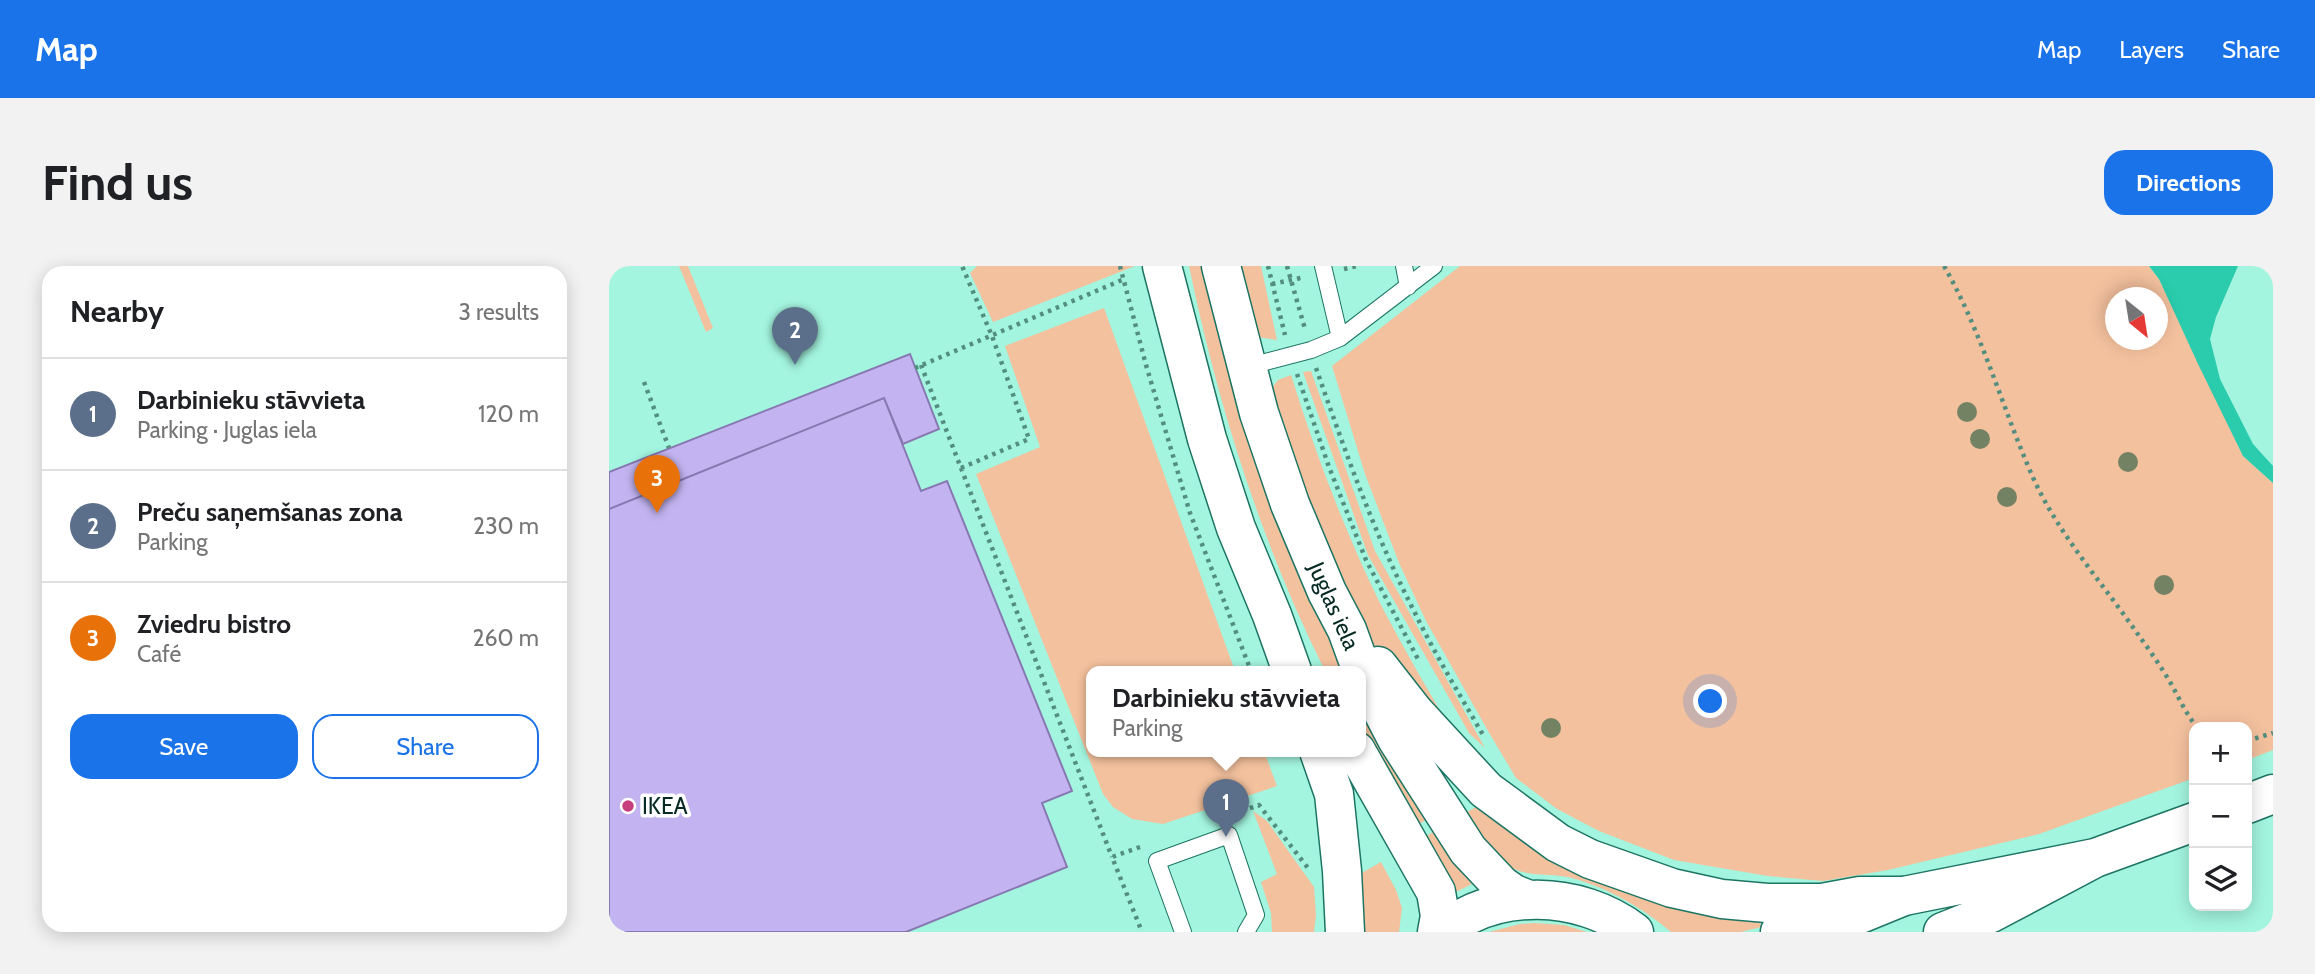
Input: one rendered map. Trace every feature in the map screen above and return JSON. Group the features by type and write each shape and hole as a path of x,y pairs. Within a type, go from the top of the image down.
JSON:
{"main road":[{"name":"Juglas iela","path":"1162,266 1207,439 1237,528 1290,666"},
{"name":"Juglas iela","path":"1221,266 1246,367 1290,504 1327,593 1347,630 1360,666"},
{"name":"Juglas iela","path":"1272,615 1309,666"},
{"path":"1347,630 1368,651 1414,712 1486,790 1558,843 1590,859 1672,888 1722,900 1822,903 1860,897 1904,896 2095,858"},
{"name":"Juglas iela","path":"1366,680 1424,783 1468,850 1501,885 1529,900"},
{"path":"1321,757 1334,794 1345,932"},
{"path":"1334,757 1413,904 1414,932"},
{"path":"1359,757 1436,892 1440,916 1439,932"},
{"path":"2252,802 2273,794"},
{"path":"1943,932 1991,913 2095,858 2189,824"},
{"path":"1855,932 1977,881"},
{"path":"1780,932 1860,914 1904,896"},
{"path":"1439,932 1486,908 1529,900 1559,901 1588,907 1615,919 1634,932"}],"lane":[{"path":"1323,266 1340,338"},
{"path":"1403,266 1408,286"},
{"path":"1246,367 1311,350 1340,338 1434,266"},
{"path":"1183,932 1157,861 1229,835 1256,915 1246,932"}],"path":[{"path":"961,266 992,336 1029,439 961,468"},
{"path":"1268,266 1290,356 1329,467 1366,560 1423,669"},
{"path":"1287,266 1311,350 1347,456 1388,556 1416,615 1484,736"},
{"path":"1944,266 1957,288 2036,484 2064,532 2136,631 2193,722"},
{"path":"1112,857 961,468 918,366 1122,280"},
{"path":"644,382 669,448"},
{"path":"2252,739 2273,733"}],"shaded area":[{"path":"679,266 688,266 713,328 706,332"},
{"path":"977,266 1135,266 993,322 970,273"},
{"path":"1189,266 1207,266 1344,666 1323,666 1281,573 1261,523 1228,422"},
{"path":"1234,266 1261,266 1277,340 1258,337"},
{"path":"1460,266 2149,266 2163,287 2105,287 2105,350 2168,350 2168,298 2243,456 2273,483 2273,750 2252,758 2252,722 2189,722 2189,780 2039,834 1888,870 1823,881 1768,876 1674,860 1599,831 1557,809 1516,778 1426,621 1399,563 1365,474 1332,366"},
{"path":"2149,266 2238,266 2216,317 2210,339 2220,379 2253,444 2273,466 2273,483 2243,456 2168,299 2168,287 2163,287"},
{"path":"1104,308 1233,666 1086,666 1086,751 976,474 1040,447 1005,346"},
{"path":"1311,371 1375,551 1485,748 1469,733 1368,555 1303,372"},
{"path":"1291,375 1331,491 1354,547 1380,603 1458,742 1397,681 1369,639 1301,489 1271,389 1278,380"},
{"path":"1366,709 1428,819 1410,829 1366,749"},
{"path":"1088,757 1266,757 1277,786 1163,824 1132,819 1113,807 1103,794"},
{"path":"1481,804 1760,917 1761,927 1741,932 1671,932 1637,907 1599,887 1572,878 1514,869 1495,853 1462,815"},
{"path":"1253,811 1267,821 1314,887 1314,932 1272,932 1271,913 1261,882 1277,874"},
{"path":"1435,831 1455,865 1472,884 1448,896 1417,841"},
{"path":"1381,862 1402,908 1399,932 1357,932 1358,875"},
{"path":"1535,923 1564,925 1587,932 1489,932"}],"building":[{"path":"910,354 939,429 903,444 884,398 609,509 609,472"},
{"path":"884,398 921,491 947,481 1072,791 1042,803 1067,867 906,932 609,932 609,509"}],"place":[{"name":"Preču saņemšanas zona","path":"795,365"},
{"name":"Zviedru bistro","path":"657,513"},
{"name":"IKEA","path":"628,806"},
{"name":"Darbinieku stāvvieta","path":"1226,837"}]}
